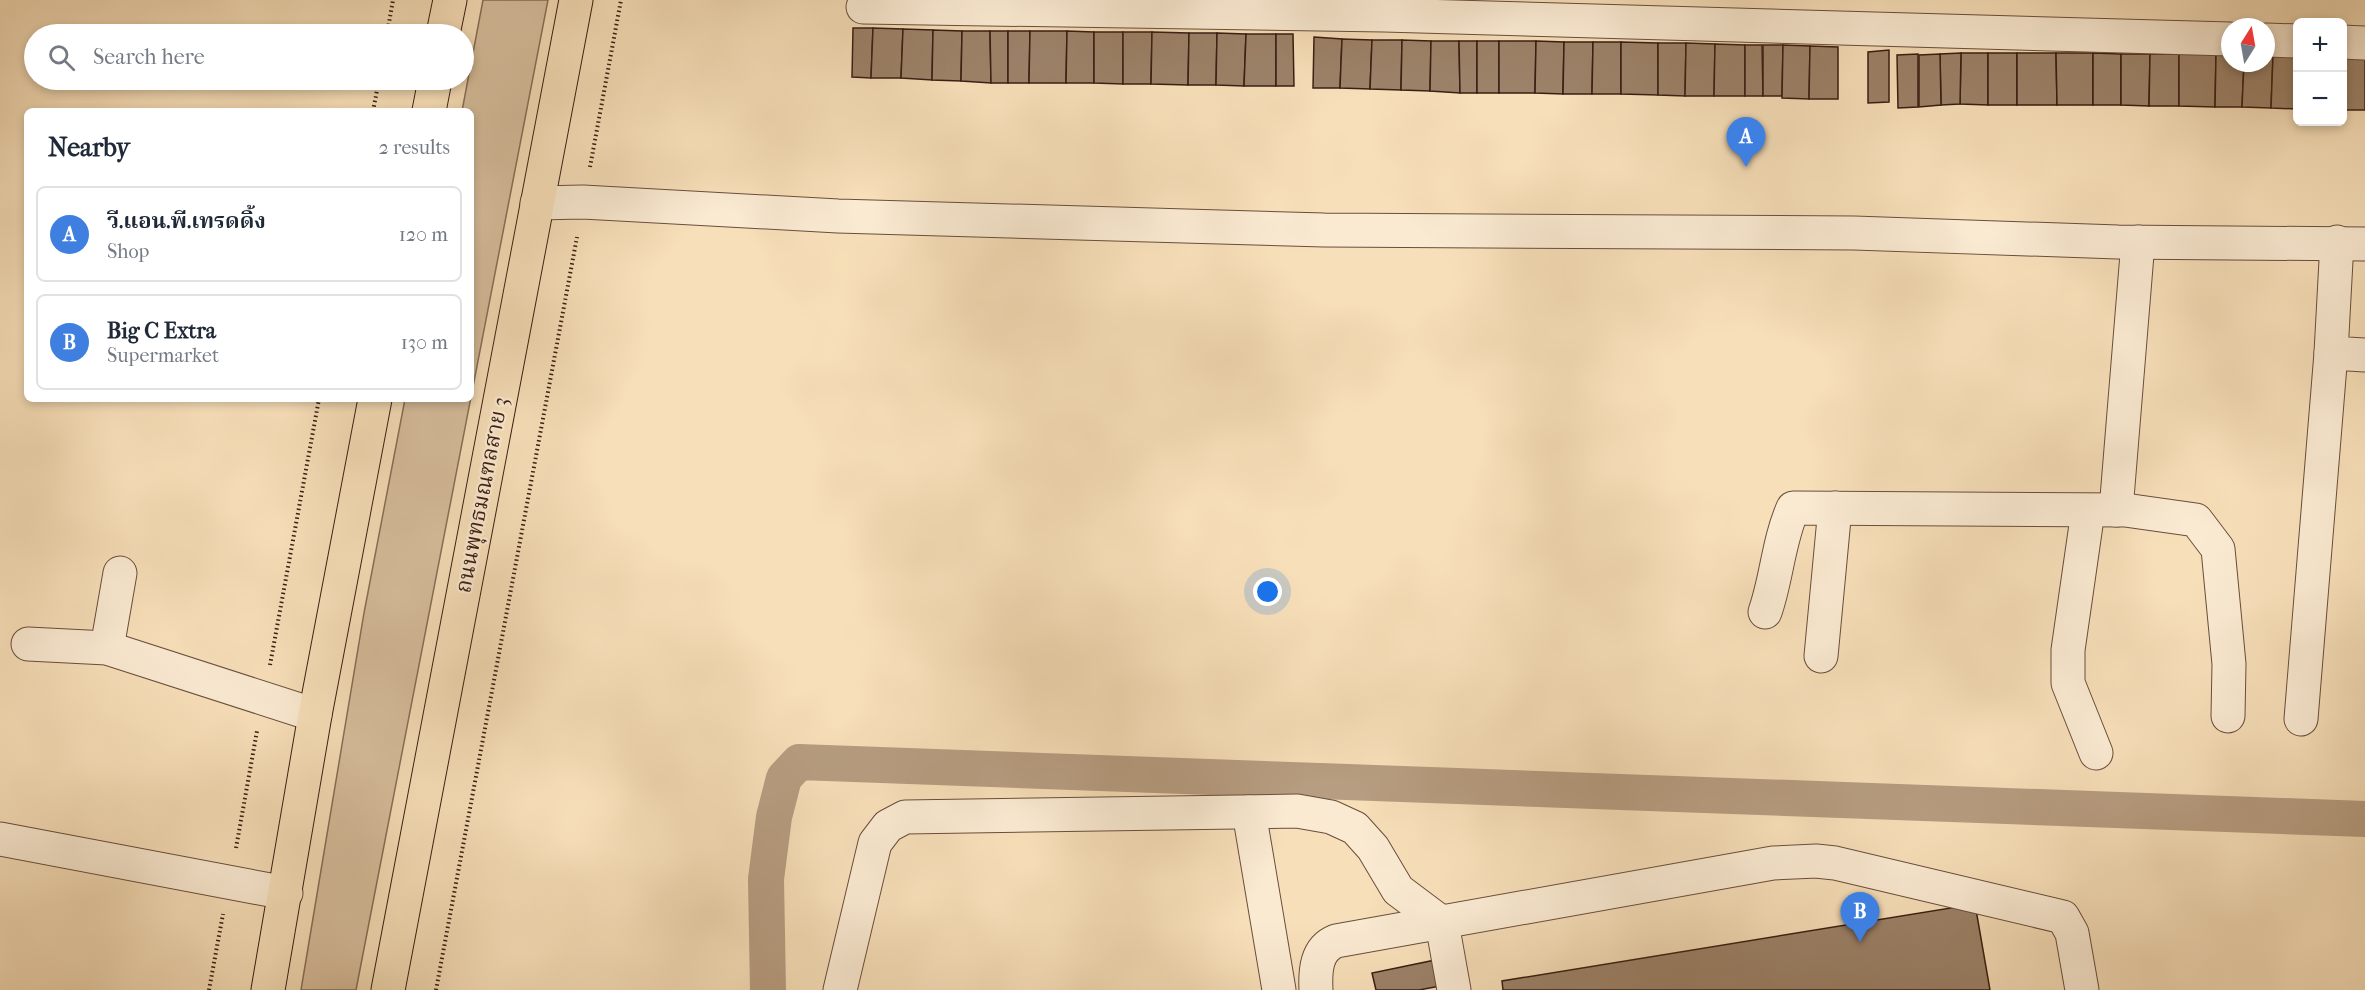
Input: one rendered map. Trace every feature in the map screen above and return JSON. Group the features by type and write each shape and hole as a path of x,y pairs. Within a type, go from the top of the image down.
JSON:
{"main road":[{"path":"445,24 450,0"},
{"name":"ถนนพุทธมณฑลสาย 3","path":"388,990 576,0"},
{"path":"430,108 433,90"},
{"path":"268,990 315,715 374,402"}],"street":[{"path":"863,7 1384,15 2221,39"},
{"path":"2275,40 2293,41"},
{"path":"2347,42 2365,43"},
{"path":"537,203 583,202 838,216 1324,230 1854,233 2138,242 2351,243 2331,353 2301,718"},
{"path":"2096,753 2068,683 2068,650 2102,511 2138,242"},
{"path":"2331,353 2365,355"},
{"path":"1765,612 1773,589 1783,530 1793,508 1988,508 2102,511 2163,514 2196,520 2218,549 2229,664 2228,716"},
{"path":"1821,656 1835,508"},
{"path":"107,648 120,573"},
{"path":"28,644 107,648 315,715"},
{"path":"1249,812 1279,990"},
{"path":"840,990 875,843 881,832 895,821 916,815 1249,812 1319,813 1355,828 1373,848 1398,890 1442,922 1454,990"},
{"path":"0,838 285,893"},
{"path":"1316,990 1316,973 1320,955 1329,944 1773,863 1816,861 2063,917 2072,933 2082,990"}],"path":[{"path":"389,24 393,0"},
{"path":"436,990 621,0"},
{"path":"373,108 376,90"}],"shaded area":[{"path":"483,0 548,0 474,382 474,108 463,108 466,90 474,90 474,48"},
{"path":"404,402 470,402 356,990 301,990 364,613"}],"building":[{"path":"853,28 873,28 871,78 852,77"},
{"path":"873,28 903,29 901,78 871,78"},
{"path":"903,29 933,30 932,80 901,78"},
{"path":"933,30 962,31 961,81 932,80"},
{"path":"962,31 990,31 991,83 961,81"},
{"path":"990,31 1008,31 1008,83 991,83"},
{"path":"1008,31 1030,31 1029,83 1008,83"},
{"path":"1030,31 1067,31 1066,83 1029,83"},
{"path":"1067,31 1094,32 1094,83 1066,83"},
{"path":"1094,32 1123,32 1123,84 1094,83"},
{"path":"1123,32 1152,32 1151,84 1123,84"},
{"path":"1152,32 1189,33 1188,85 1151,84"},
{"path":"1189,33 1217,33 1216,85 1188,85"},
{"path":"1217,33 1246,34 1244,86 1216,85"},
{"path":"1246,34 1276,34 1276,86 1244,86"},
{"path":"1276,34 1293,34 1294,86 1276,86"},
{"path":"1314,37 1342,39 1340,88 1313,88"},
{"path":"1342,39 1372,40 1370,89 1340,88"},
{"path":"1372,40 1402,40 1401,90 1370,89"},
{"path":"1402,40 1431,41 1430,91 1401,90"},
{"path":"1431,41 1459,41 1460,93 1430,91"},
{"path":"1459,41 1477,41 1477,93 1460,93"},
{"path":"1477,41 1499,41 1499,93 1477,93"},
{"path":"1499,41 1536,41 1535,93 1499,93"},
{"path":"1536,41 1564,42 1563,94 1535,93"},
{"path":"1564,42 1593,42 1592,94 1563,94"},
{"path":"1593,42 1621,42 1621,94 1592,94"},
{"path":"1621,42 1658,43 1658,95 1621,94"},
{"path":"1658,43 1686,43 1685,96 1658,95"},
{"path":"1686,43 1715,44 1714,96 1685,96"},
{"path":"1715,44 1745,45 1745,96 1714,96"},
{"path":"1745,45 1762,45 1763,96 1745,96"},
{"path":"1763,45 1783,45 1782,96 1763,96"},
{"path":"1783,45 1810,46 1809,99 1782,98"},
{"path":"1810,46 1838,47 1838,99 1809,99"},
{"path":"1889,50 1889,102 1868,103 1868,52"},
{"path":"1961,53 1988,53 1988,105 1960,104"},
{"path":"1961,53 1960,104 1941,105 1940,54"},
{"path":"1988,53 2017,53 2017,105 1988,105"},
{"path":"2017,53 2056,53 2057,105 2017,105"},
{"path":"2056,53 2093,53 2093,105 2057,105"},
{"path":"2093,53 2121,54 2121,105 2093,105"},
{"path":"1918,54 1918,107 1898,108 1897,55"},
{"path":"1940,54 1941,105 1919,107 1919,55"},
{"path":"2121,54 2150,54 2149,106 2121,105"},
{"path":"2150,54 2179,54 2179,106 2149,106"},
{"path":"2179,54 2216,54 2215,107 2179,106"},
{"path":"2216,54 2221,54 2221,72 2244,72 2242,107 2215,107"},
{"path":"2275,56 2293,57 2293,109 2271,108"},
{"path":"2347,58 2365,58 2365,110 2347,110"},
{"path":"2244,72 2272,72 2271,108 2242,107"},
{"path":"1975,904 1990,990 1503,990 1502,981"},
{"path":"1445,958 1451,984 1419,990 1376,990 1372,973"}],"waterway":[{"path":"768,990 766,879 774,817 784,778 799,762 2365,819"}],"place":[{"name":"วี.แอน.พี.เทรดดิ้ง","path":"1746,167"},
{"name":"Big C Extra","path":"1860,942"}]}
